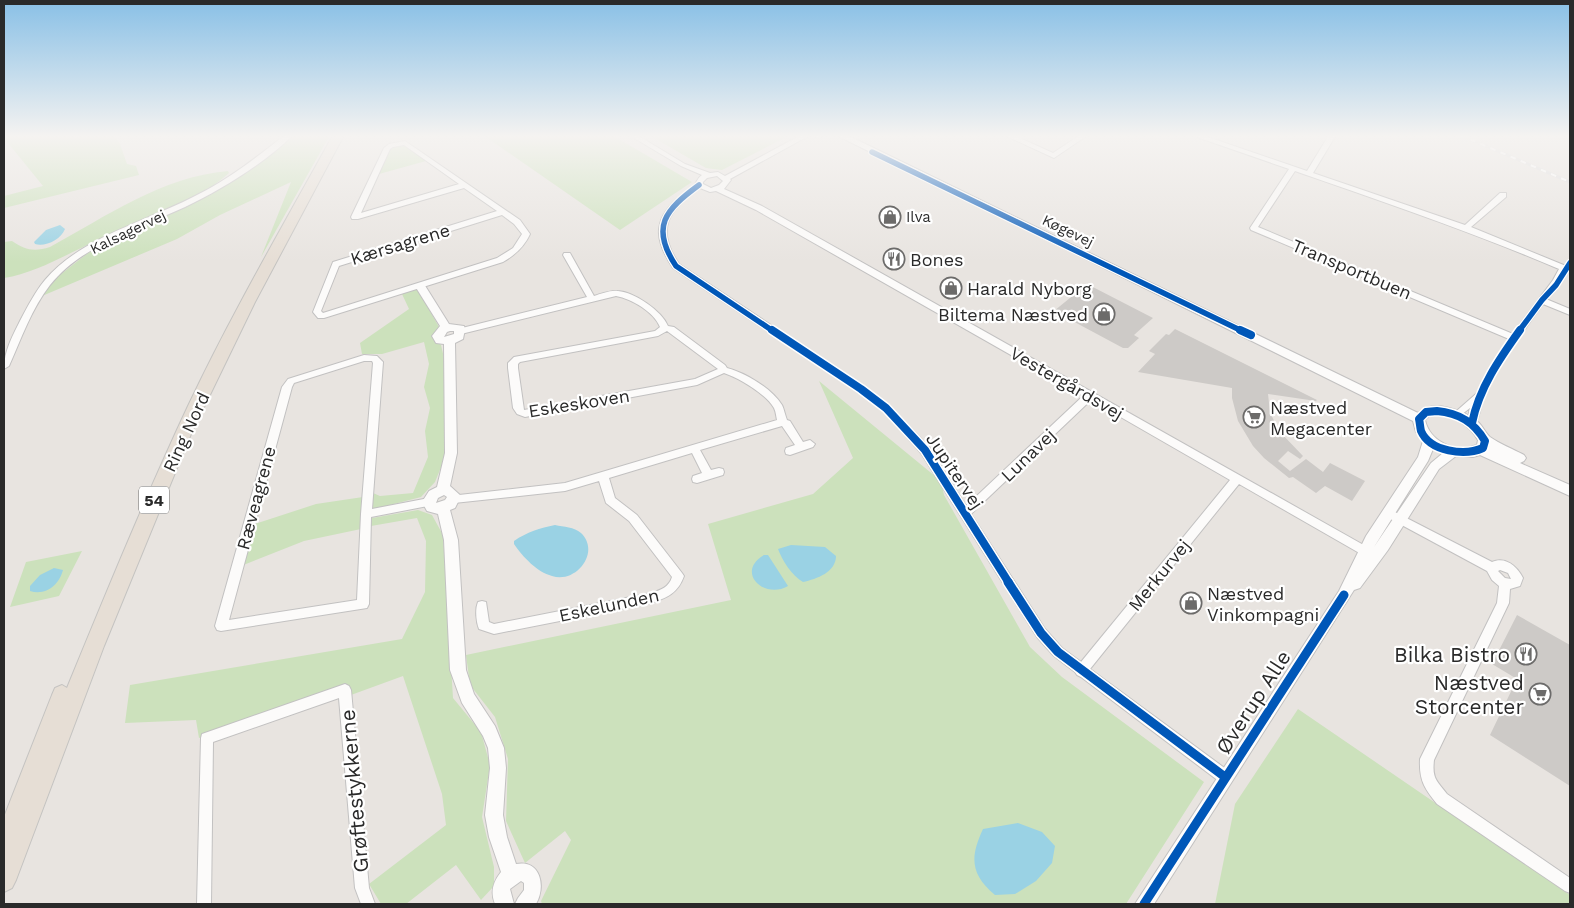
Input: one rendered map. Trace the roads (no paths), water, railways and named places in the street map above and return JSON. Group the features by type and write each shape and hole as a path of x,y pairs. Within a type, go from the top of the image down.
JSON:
{"highway":[{"name":"54","path":"4,844 113,569 189,405 311,177"},
{"name":"Ring Nord","path":"4,880 58,736 125,568 163,479 259,282 316,177"}],"street":[{"name":"Kalsagervej","path":"4,366 36,300 49,281 66,266 109,239 192,201 234,177"},
{"name":"Kærsagrene","path":"373,177 355,217 464,185"},
{"name":"Kærsagrene","path":"453,177 464,185 503,212 517,222 526,234 523,243 500,260 325,316 321,316 316,312 336,264 503,212"},
{"path":"698,177 703,182 723,182 731,177"},
{"path":"703,182 723,182 730,177"},
{"name":"Køgevej","path":"925,177 1422,416"},
{"name":"Transportbuen","path":"1287,177 1254,228 1515,338"},
{"path":"1319,177 1466,228 1567,266 1556,284 1541,300 1515,338 1479,395 1457,415"},
{"name":"Jupitervej","path":"703,182 670,210 662,224 660,234 662,243 668,256 676,266 861,389 886,408 925,450 1041,633 1058,652 1225,777"},
{"name":"Vestergårdsvej","path":"723,182 759,208 1370,554"},
{"path":"1466,228 1504,195"},
{"path":"567,255 592,299"},
{"path":"420,286 446,328"},
{"path":"461,331 457,328 446,328 438,336 442,341 449,341 456,339 461,331 616,293 626,294 663,320 665,328 678,335 722,367 723,370 736,373 771,398 778,407 782,422"},
{"path":"1541,300 1570,312"},
{"name":"Eskeskoven","path":"665,328 653,334 517,359 513,364 513,368 520,412 531,414 696,382 723,370"},
{"path":"443,490 451,453 449,341"},
{"name":"Ræveagrene","path":"364,358 374,358 378,362 366,514 363,604 220,626 287,387 291,381 364,358"},
{"path":"1472,423 1479,395"},
{"name":"Lunavej","path":"966,513 1089,396"},
{"path":"1483,444 1470,454 1453,452 1429,440 1422,431 1422,416 1437,410 1457,415 1472,423 1480,431 1483,444 1570,491"},
{"path":"429,502 435,509 449,503 565,487 782,422 787,424 805,445 790,450"},
{"name":"Øverup Alle","path":"1395,516 1424,458 1429,440"},
{"path":"1483,444 1570,485"},
{"path":"694,448 708,475"},
{"name":"Øverup Alle","path":"1144,904 1344,595 1356,583 1370,554 1395,516 1435,466 1453,452"},
{"path":"697,479 719,472"},
{"name":"Eskelunden","path":"482,606 484,625 494,629 651,598 667,594 676,585 678,576 674,570 633,518 610,500 603,476"},
{"name":"Merkurvej","path":"1081,671 1237,479"},
{"path":"429,502 432,495 443,490 453,493 449,503 458,670 468,698 490,730 496,748 498,768 494,816 498,837 511,875"},
{"path":"366,514 429,502"},
{"path":"1395,516 1492,568 1499,565 1514,572 1517,578 1516,583 1505,583 1503,603 1427,759 1426,774 1436,792 1455,810 1570,886"},
{"name":"Grøftestykkerne","path":"204,904 207,738 345,690 362,888 368,904"},
{"path":"502,903 501,890 506,879 511,875 522,872 526,873 533,880 534,890 525,904"}],"water":[{"path":"60,225 65,229 60,236 52,242 35,244 34,242 46,230"},
{"path":"555,525 572,528 581,533 588,549 583,565 577,571 561,577 546,574 536,568 514,544 514,541 529,533"},
{"path":"791,545 825,547 836,556 835,562 825,574 803,582 788,567 778,549"},
{"path":"764,555 768,555 788,586 770,589 762,587 756,582 752,569 756,562"},
{"path":"54,568 63,570 55,585 46,591 30,591 30,586 40,575"},
{"path":"1018,823 1042,832 1055,846 1052,863 1036,881 1015,894 995,895 981,880 977,872 974,857 976,848 983,829"}],"railway":[{"path":"1559,177 1570,182"}],"place":[{"name":"Ilva","path":"890,217"},
{"name":"Bones","path":"894,259"},
{"name":"Harald Nyborg","path":"951,288"},
{"name":"Biltema Næstved","path":"1104,314"},
{"name":"Næstved Megacenter","path":"1254,417"},
{"name":"Næstved Vinkompagni","path":"1191,603"},
{"name":"Bilka Bistro","path":"1526,654"},
{"name":"Næstved Storcenter","path":"1540,694"}]}
